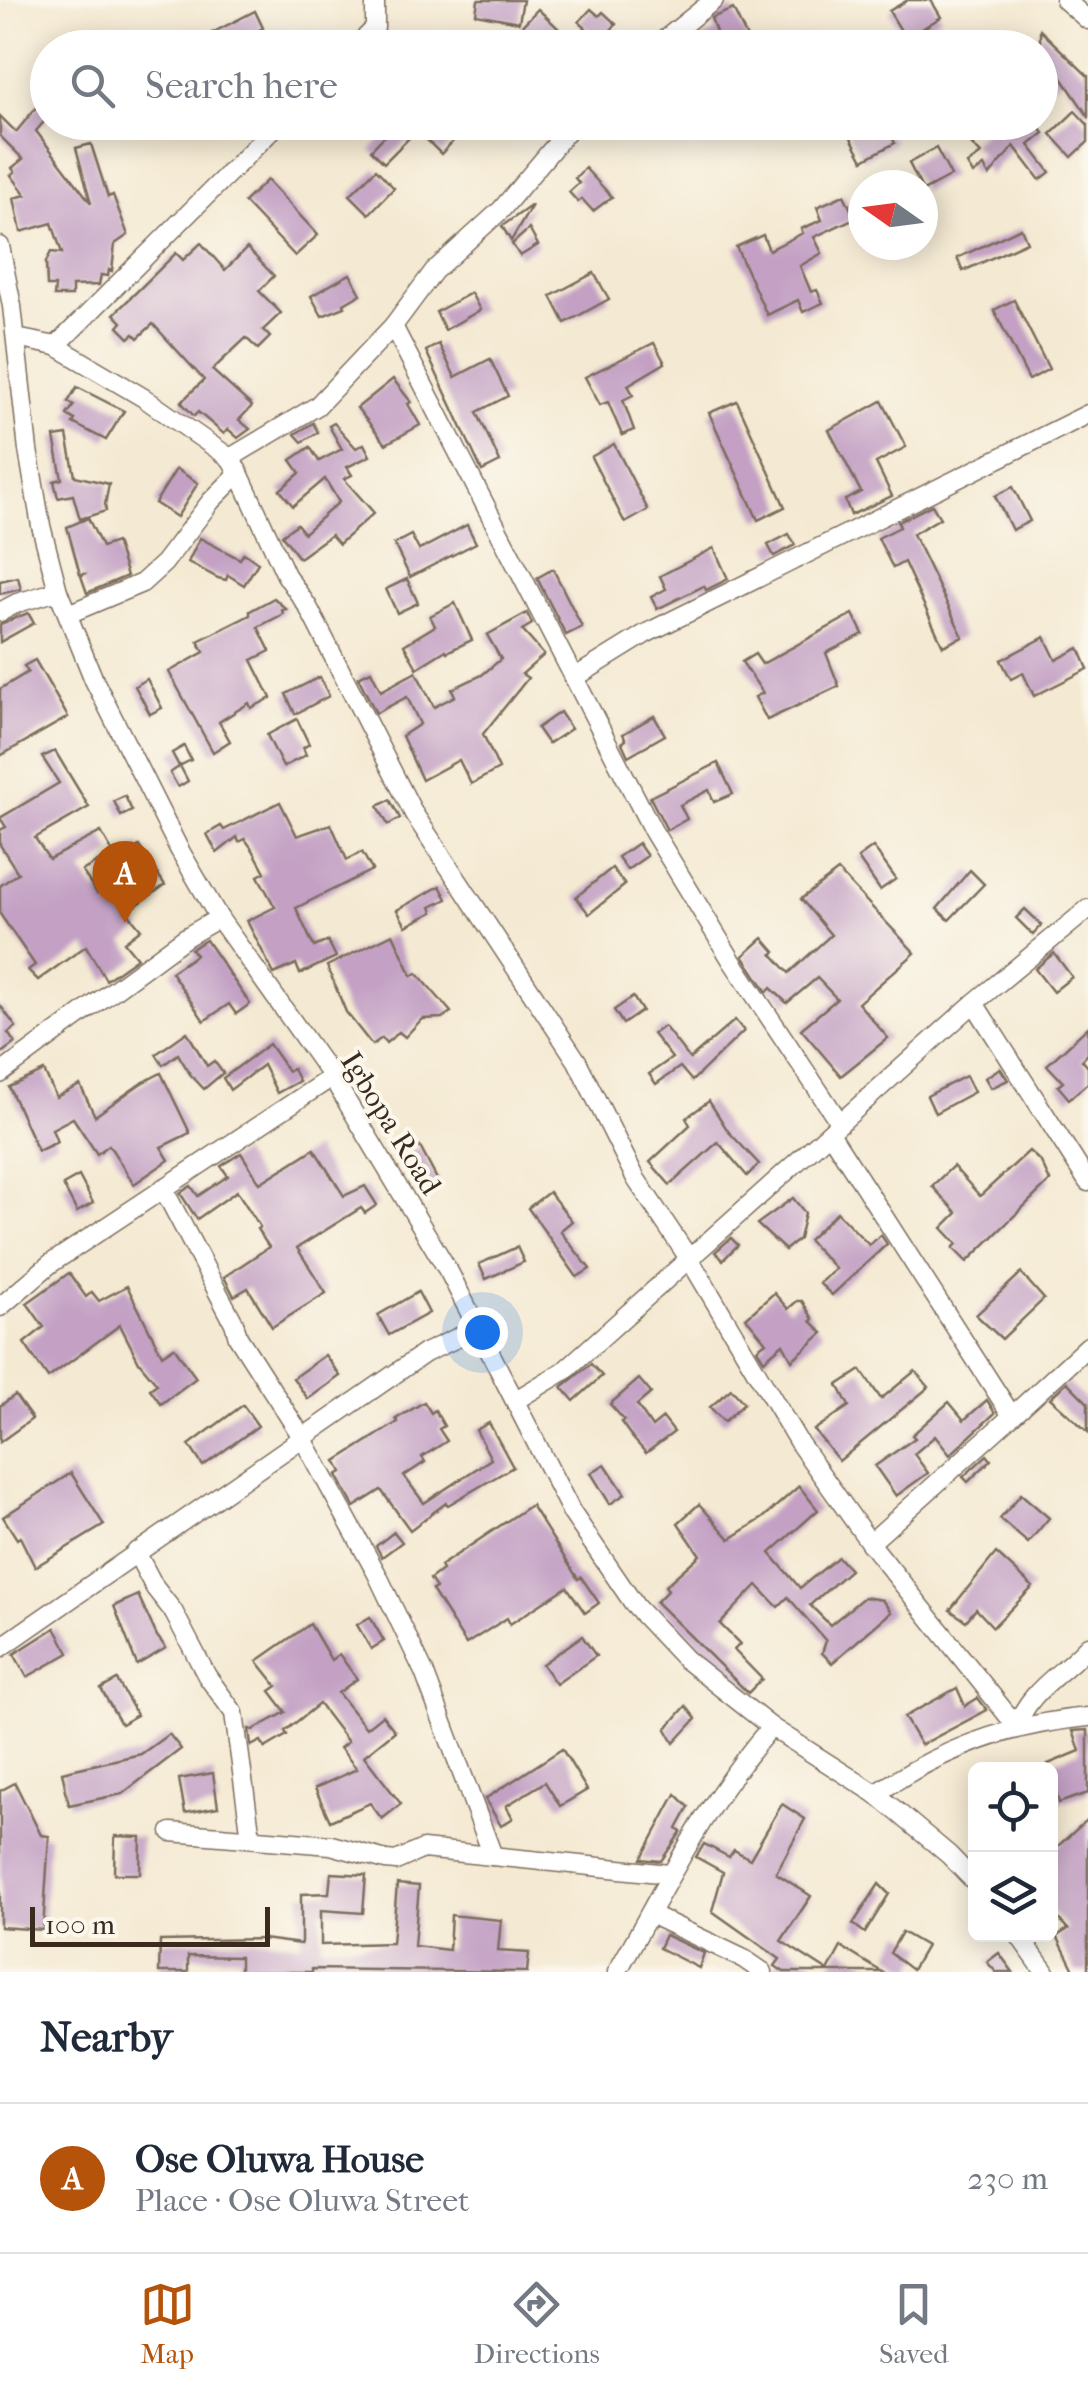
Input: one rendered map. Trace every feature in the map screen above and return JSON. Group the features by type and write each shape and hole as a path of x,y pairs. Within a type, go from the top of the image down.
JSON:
{"street":[{"path":"373,30 375,0"},
{"path":"676,30 714,0"},
{"path":"1065,0 1088,20"},
{"path":"56,346 262,140"},
{"path":"68,614 142,583 164,562 235,465 316,406 393,326 434,271 501,210 560,140"},
{"name":"Igbopa Road","path":"0,246 40,526 58,591 94,680 179,849 219,918 368,1134 478,1328 572,1513 626,1594 684,1658 770,1728 876,1794 968,1875"},
{"path":"393,326 654,831 1012,1416"},
{"path":"16,338 56,346 144,398 235,465 286,575 308,607 414,814 577,1061 636,1179 690,1260 800,1443 870,1543 1017,1727"},
{"path":"574,678 645,634 1088,414"},
{"path":"0,612 58,591"},
{"path":"516,1400 564,1371 974,1003 1088,909"},
{"path":"0,1074 186,937 219,918"},
{"path":"974,1003 1088,1182"},
{"path":"0,1307 50,1264 332,1077"},
{"path":"163,1188 243,1346 302,1437 377,1574 424,1672 494,1856"},
{"path":"0,1648 425,1352 478,1328"},
{"path":"870,1543 1088,1346"},
{"path":"136,1552 155,1588 173,1611 206,1676 234,1712 251,1838"},
{"path":"1017,1727 1025,1704 1069,1668 1088,1646"},
{"path":"876,1794 927,1760 1017,1727 1088,1717"},
{"path":"617,1972 669,1874 729,1778 770,1728"},
{"path":"172,1832 331,1845 386,1860 424,1849 669,1874"},
{"path":"650,1914 763,1972"},
{"path":"1024,1942 1046,1972"}],"building":[{"path":"478,0 523,0 519,22 476,14"},
{"path":"908,0 931,0 941,17 920,30 901,30 889,11"},
{"path":"538,9 559,29 558,30 518,30"},
{"path":"591,9 599,16 603,12 616,24 611,30 588,30 579,22"},
{"path":"733,9 743,30 715,30 711,18"},
{"path":"255,11 263,28 259,30 218,30"},
{"path":"1058,47 1088,76 1088,116 1062,78 1058,82"},
{"path":"1075,111 1088,125 1088,142 1072,157 1056,140 1058,127"},
{"path":"30,115 30,140 43,140 91,203 76,148 91,144 108,197 113,195 128,235 115,244 112,271 108,276 101,275 99,285 72,286 72,296 54,296 55,286 47,286 46,262 51,252 62,253 52,223 21,232 14,198 26,195 11,175 15,172 12,168 23,159 0,136 0,116 16,132"},
{"path":"381,140 407,140 384,163 371,150"},
{"path":"427,140 454,140 441,154"},
{"path":"852,140 893,140 895,143 863,160"},
{"path":"975,140 1035,140 1029,145 1050,172 1040,180 1014,146 989,176 984,166 973,174 967,164 981,154 971,144"},
{"path":"936,148 951,176 938,183 938,170 912,170 909,163"},
{"path":"585,168 612,197 593,211 569,192 579,183 575,178"},
{"path":"376,169 394,188 369,214 350,195"},
{"path":"267,180 318,235 295,256 244,202"},
{"path":"844,195 848,203 848,221 814,237 822,253 800,266 811,292 817,290 823,303 803,312 798,300 767,315 736,247 763,235 769,250 822,220 817,207"},
{"path":"532,205 511,241 502,226"},
{"path":"1021,228 1027,242 963,271 957,258"},
{"path":"529,229 538,245 520,256 512,244"},
{"path":"201,243 225,270 247,248 274,276 259,291 281,313 263,330 270,337 258,349 246,338 212,370 252,406 239,420 250,429 238,438 228,429 224,434 198,412 194,416 181,402 204,380 153,324 138,338 134,334 129,338 118,327 122,322 114,314 176,253 183,260"},
{"path":"594,273 609,299 565,323 551,296"},
{"path":"350,274 361,294 345,307 322,316 311,296"},
{"path":"471,293 480,310 445,330 436,312"},
{"path":"1014,300 1049,369 1029,380 994,310"},
{"path":"654,343 665,363 628,385 633,395 623,400 634,430 622,435 608,402 600,405 585,377"},
{"path":"439,344 455,377 490,359 508,396 477,412 500,462 482,471 426,351"},
{"path":"393,379 411,402 408,404 420,425 386,444 357,408"},
{"path":"77,387 124,411 106,440 73,423 75,420 67,415 74,405 68,402"},
{"path":"737,401 785,507 758,520 709,413"},
{"path":"882,401 906,447 876,463 892,496 851,515 845,500 861,492 829,430"},
{"path":"313,423 318,432 302,442 295,434"},
{"path":"334,423 356,448 364,444 370,456 347,467 352,475 344,479 374,513 339,544 331,535 299,558 282,535 297,524 304,533 339,502 325,479 293,506 280,490 300,473 291,460 310,447 319,461 342,449 329,426"},
{"path":"67,435 75,476 109,484 106,511 80,519 73,495 58,498 54,481 62,479 54,437"},
{"path":"614,444 648,510 625,523 591,457"},
{"path":"176,469 198,483 177,517 155,503"},
{"path":"1013,487 1030,521 1012,530 995,496"},
{"path":"932,505 940,518 913,534 963,637 943,646 904,562 893,568 878,538 900,527 898,522"},
{"path":"88,518 102,547 116,542 127,576 87,593 67,527"},
{"path":"467,525 476,543 410,577 394,544 411,535 419,550"},
{"path":"789,534 795,545 774,556 768,545"},
{"path":"200,538 240,559 244,553 258,563 244,585 228,575 226,580 218,578 188,562"},
{"path":"714,548 728,579 657,609 651,597 666,589 660,576"},
{"path":"553,569 582,627 566,635 537,578"},
{"path":"18,577 21,589 0,594 0,581"},
{"path":"407,579 418,603 397,613 386,589"},
{"path":"274,598 286,609 258,627 270,651 252,660 271,698 251,708 249,703 219,722 230,741 213,752 169,672 204,652 198,641"},
{"path":"455,603 472,640 417,668 404,645 435,626 430,616"},
{"path":"28,613 34,623 0,642 0,624"},
{"path":"527,613 532,624 522,630 544,655 522,674 528,678 483,734 499,769 471,784 459,760 422,780 402,736 420,724 407,697 376,713 358,677 371,671 381,691 416,672 434,707 455,696 452,689 482,675 501,659 487,635"},
{"path":"853,614 863,634 826,653 839,686 767,720 755,697 763,693 742,662 755,654 762,664"},
{"path":"1045,637 1056,660 1079,648 1088,669 1034,696 1023,673 1011,679 1001,660"},
{"path":"35,660 68,717 0,756 0,689 28,672 24,666"},
{"path":"320,677 329,696 295,714 286,694"},
{"path":"147,679 162,708 150,714 135,686"},
{"path":"560,712 571,729 548,744 537,728"},
{"path":"654,716 665,735 628,756 623,734"},
{"path":"297,719 309,744 303,748 306,755 283,767 267,735"},
{"path":"184,746 191,760 179,766 172,753"},
{"path":"55,751 89,807 35,838 49,859 101,832 113,853 82,871 97,893 118,878 110,866 139,846 165,885 127,912 141,929 124,942 137,958 106,980 86,946 38,980 28,970 35,965 0,914 0,886 18,873 0,845 0,830 6,827 0,818 59,783 42,757"},
{"path":"718,763 733,794 714,802 709,790 680,805 687,819 667,830 650,797"},
{"path":"180,766 188,781 178,787 170,773"},
{"path":"125,796 132,811 121,816 114,801"},
{"path":"390,800 400,818 388,825 378,806"},
{"path":"280,802 297,836 331,824 347,860 362,852 372,870 296,908 314,947 328,941 336,957 300,974 296,964 274,974 247,921 275,907 258,876 265,872 253,850 245,839 239,842 237,837 217,853 207,834 221,826 224,830"},
{"path":"638,843 647,856 627,870 618,857"},
{"path":"873,847 896,879 880,890 858,858"},
{"path":"612,868 625,885 589,914 576,897"},
{"path":"970,870 984,884 949,920 937,909"},
{"path":"838,871 915,953 858,1003 888,1038 841,1076 801,1029 837,999 817,978 787,1003 771,988 767,992 743,956 763,938 789,973 831,935 801,899"},
{"path":"440,886 447,899 431,907 433,912 406,926 397,910"},
{"path":"1025,909 1042,925 1033,935 1016,918"},
{"path":"393,934 412,976 417,973 451,1012 442,1018 422,1019 405,1037 399,1032 386,1043 382,1038 372,1045 346,1012 327,966"},
{"path":"206,940 250,1004 236,1014 229,1004 204,1021 171,972 196,955 191,949"},
{"path":"1054,953 1072,977 1053,992 1035,969"},
{"path":"633,997 642,1011 623,1024 614,1010"},
{"path":"0,1005 16,1027 8,1033 15,1043 0,1054"},
{"path":"735,1020 744,1031 692,1081 680,1067 656,1084 649,1074 672,1058 653,1034 664,1026 690,1059"},
{"path":"1088,1027 1088,1054 1082,1060 1088,1067 1088,1083 1069,1099 1058,1086 1063,1082 1047,1065"},
{"path":"187,1032 207,1066 214,1061 223,1073 204,1089 178,1054 163,1065 156,1054"},
{"path":"269,1044 299,1081 277,1093 263,1065 230,1090 223,1078"},
{"path":"1000,1068 1008,1080 991,1088 985,1078"},
{"path":"44,1071 56,1097 80,1085 95,1116 161,1073 190,1133 161,1147 169,1160 134,1184 109,1145 97,1154 73,1118 52,1129 57,1142 38,1151 9,1087"},
{"path":"966,1076 974,1092 935,1113 927,1096"},
{"path":"709,1101 728,1131 759,1164 747,1176 718,1142 670,1185 650,1162 690,1125 686,1118"},
{"path":"420,1147 439,1183 425,1191 407,1153"},
{"path":"314,1149 344,1196 365,1186 377,1205 365,1213 361,1208 297,1248 326,1293 272,1327 248,1288 234,1296 224,1277 269,1247 237,1191 197,1219 180,1193 191,1186 198,1196 228,1176 221,1166 241,1153 260,1183"},
{"path":"1029,1151 1041,1162 1050,1181 967,1262 942,1228 957,1213 932,1186 953,1166 980,1196"},
{"path":"79,1176 93,1203 77,1212 63,1185"},
{"path":"549,1192 572,1221 560,1231 590,1269 577,1277 528,1208"},
{"path":"793,1198 805,1213 799,1239 785,1250 757,1224"},
{"path":"837,1212 869,1245 881,1235 887,1244 832,1295 819,1283 836,1269 808,1240"},
{"path":"731,1238 738,1245 723,1260 715,1252"},
{"path":"517,1247 524,1262 486,1279 479,1264"},
{"path":"69,1273 86,1297 92,1292 99,1301 127,1286 162,1355 174,1347 196,1378 161,1404 150,1389 157,1384 139,1362 120,1325 48,1378 24,1343 44,1327 27,1303"},
{"path":"1021,1273 1044,1299 1002,1339 976,1315"},
{"path":"418,1292 429,1313 389,1335 378,1315"},
{"path":"774,1293 788,1309 802,1301 811,1321 823,1333 792,1360 783,1344 764,1360 757,1349 766,1342 746,1318"},
{"path":"325,1355 340,1376 308,1399 293,1378"},
{"path":"591,1364 602,1376 574,1401 562,1387"},
{"path":"861,1370 881,1399 915,1371 929,1387 839,1461 814,1430 849,1406 838,1385"},
{"path":"639,1379 651,1393 637,1405 652,1427 663,1418 674,1432 646,1453 610,1404"},
{"path":"1067,1382 1088,1403 1088,1432 1050,1398"},
{"path":"731,1389 744,1403 724,1422 710,1407"},
{"path":"15,1395 32,1419 0,1442 0,1406"},
{"path":"987,1400 995,1413 950,1455 935,1436 914,1454 928,1473 896,1496 875,1466 915,1438 912,1435 949,1402 964,1420"},
{"path":"424,1402 431,1413 435,1410 444,1426 439,1429 447,1441 422,1457 425,1462 404,1476 424,1503 491,1459 476,1430 489,1423 513,1467 446,1503 410,1530 381,1490 354,1507 337,1475 342,1472 336,1461"},
{"path":"243,1405 258,1426 203,1466 189,1445"},
{"path":"987,1455 991,1460 968,1482 963,1477"},
{"path":"605,1464 625,1494 610,1504 591,1473"},
{"path":"71,1473 104,1525 35,1567 20,1537 17,1539 3,1517"},
{"path":"799,1486 818,1510 770,1553 800,1588 838,1557 850,1570 810,1605 830,1625 864,1597 882,1600 891,1612 832,1663 822,1653 826,1641 788,1597 778,1607 757,1585 720,1624 740,1644 734,1650 762,1679 748,1693 656,1602 668,1590 665,1586 700,1555 678,1523 699,1504 730,1539 763,1518"},
{"path":"1021,1494 1049,1518 1028,1543 1000,1519"},
{"path":"531,1505 578,1579 581,1577 599,1603 585,1613 567,1587 510,1624 507,1618 466,1644 432,1590 436,1588 430,1579 442,1570 440,1566"},
{"path":"394,1532 402,1542 382,1557 376,1546"},
{"path":"996,1553 1033,1587 993,1627 976,1609 966,1621 950,1610"},
{"path":"138,1595 166,1648 137,1665 114,1606"},
{"path":"370,1617 384,1641 371,1649 357,1625"},
{"path":"310,1624 331,1660 339,1654 357,1679 338,1693 366,1728 382,1715 395,1731 364,1756 401,1804 382,1819 370,1803 330,1821 315,1788 357,1769 340,1748 348,1742 319,1704 285,1731 287,1735 265,1748 261,1741 251,1746 249,1729 286,1712 270,1691 277,1686 257,1661"},
{"path":"55,1628 69,1653 27,1677 14,1654"},
{"path":"582,1636 596,1656 556,1684 542,1664"},
{"path":"117,1680 137,1715 121,1724 101,1689"},
{"path":"957,1688 965,1706 978,1698 987,1710 921,1745 904,1717"},
{"path":"686,1706 696,1719 674,1743 666,1729"},
{"path":"1088,1730 1088,1793 1059,1803 1058,1762 1053,1762 1080,1751 1073,1731"},
{"path":"169,1734 181,1749 122,1794 69,1805 62,1772 141,1754"},
{"path":"562,1749 587,1790 560,1806 545,1782 506,1806 513,1818 501,1826 485,1799"},
{"path":"213,1773 218,1807 185,1813 179,1779"},
{"path":"15,1783 41,1835 49,1836 43,1930 0,1927 0,1791"},
{"path":"676,1794 689,1807 677,1829 681,1832 661,1861 641,1859"},
{"path":"782,1804 805,1819 776,1873 811,1896 781,1941 828,1971 841,1947 882,1972 784,1972 775,1966 780,1959 712,1911 723,1872 696,1857 704,1844 729,1857 734,1850 750,1859"},
{"path":"1088,1819 1088,1972 1075,1972 1058,1938 1068,1929 1058,1918 1058,1846"},
{"path":"115,1836 141,1837 140,1874 114,1874"},
{"path":"331,1873 366,1875 363,1913 321,1910 321,1945 392,1943 397,1884 419,1886 414,1946 449,1950 451,1915 501,1920 498,1951 529,1953 527,1972 312,1969 240,1972 240,1957 188,1956 188,1972 159,1972 160,1941 263,1939 301,1944 301,1894 329,1893"},
{"path":"879,1884 889,1894 865,1933 853,1924"},
{"path":"902,1932 926,1946 912,1970 890,1953"},
{"path":"665,1935 704,1953 699,1968 659,1948"},
{"path":"999,1953 1013,1972 996,1972 987,1962"}],"place":[{"name":"Ose Oluwa House","path":"125,923"}]}
